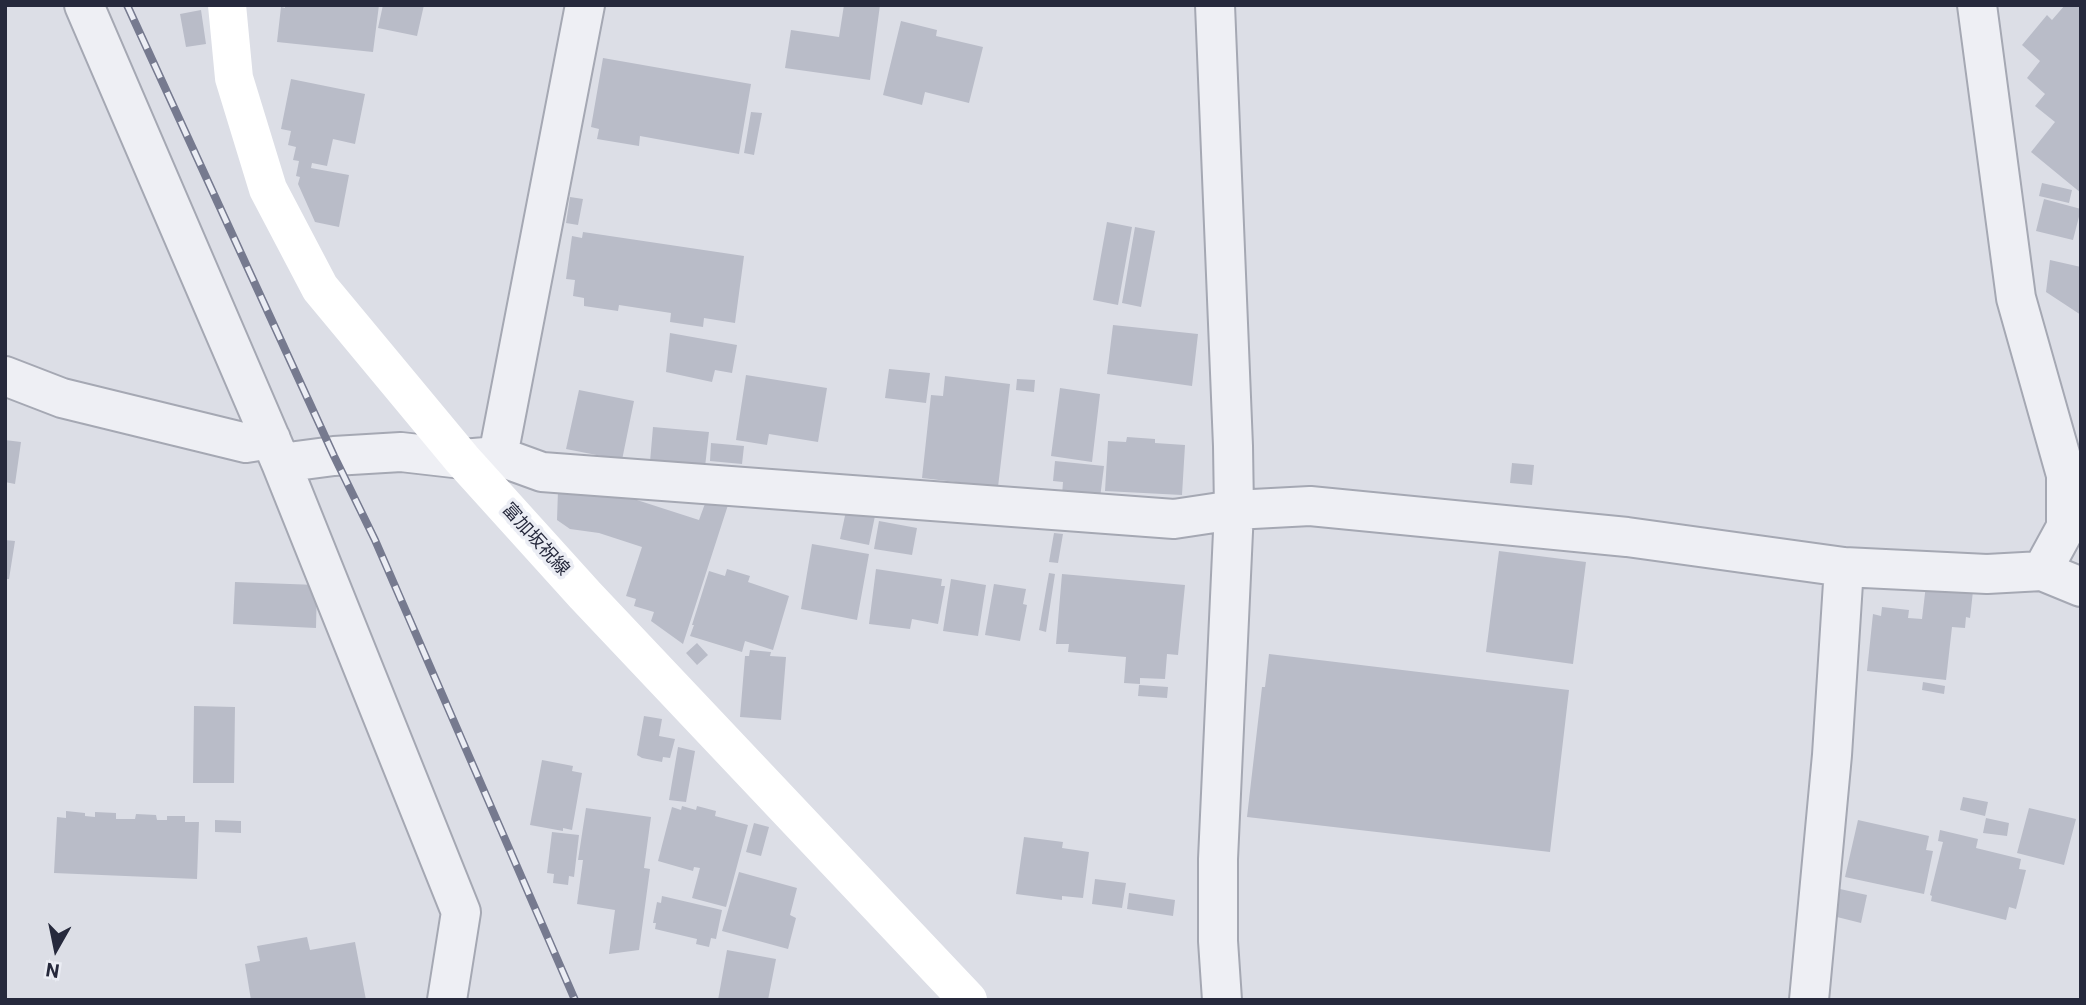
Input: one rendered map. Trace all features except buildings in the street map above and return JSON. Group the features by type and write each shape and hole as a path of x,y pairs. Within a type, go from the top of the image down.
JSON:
{"main road":[{"name":"富加坂祝線","path":"227,5 234,78 268,189 320,288 480,458 585,595 968,1000"}],"street":[{"path":"84,5 276,451 461,912 447,1000"},
{"path":"480,458 585,5"},
{"path":"1215,5 1234,510 1218,859 1218,941 1222,1000"},
{"path":"1977,5 2016,298 2066,475 2066,527 2042,571"},
{"path":"5,376 62,398 276,451 334,456 401,452 480,458 542,472 1174,519 1234,510 1311,506 1627,537 1844,566 1987,574 2042,571 2081,587"},
{"path":"1809,1000 1832,755 1844,566"}],"railway":[{"path":"127,5 375,540 575,1000"}]}
